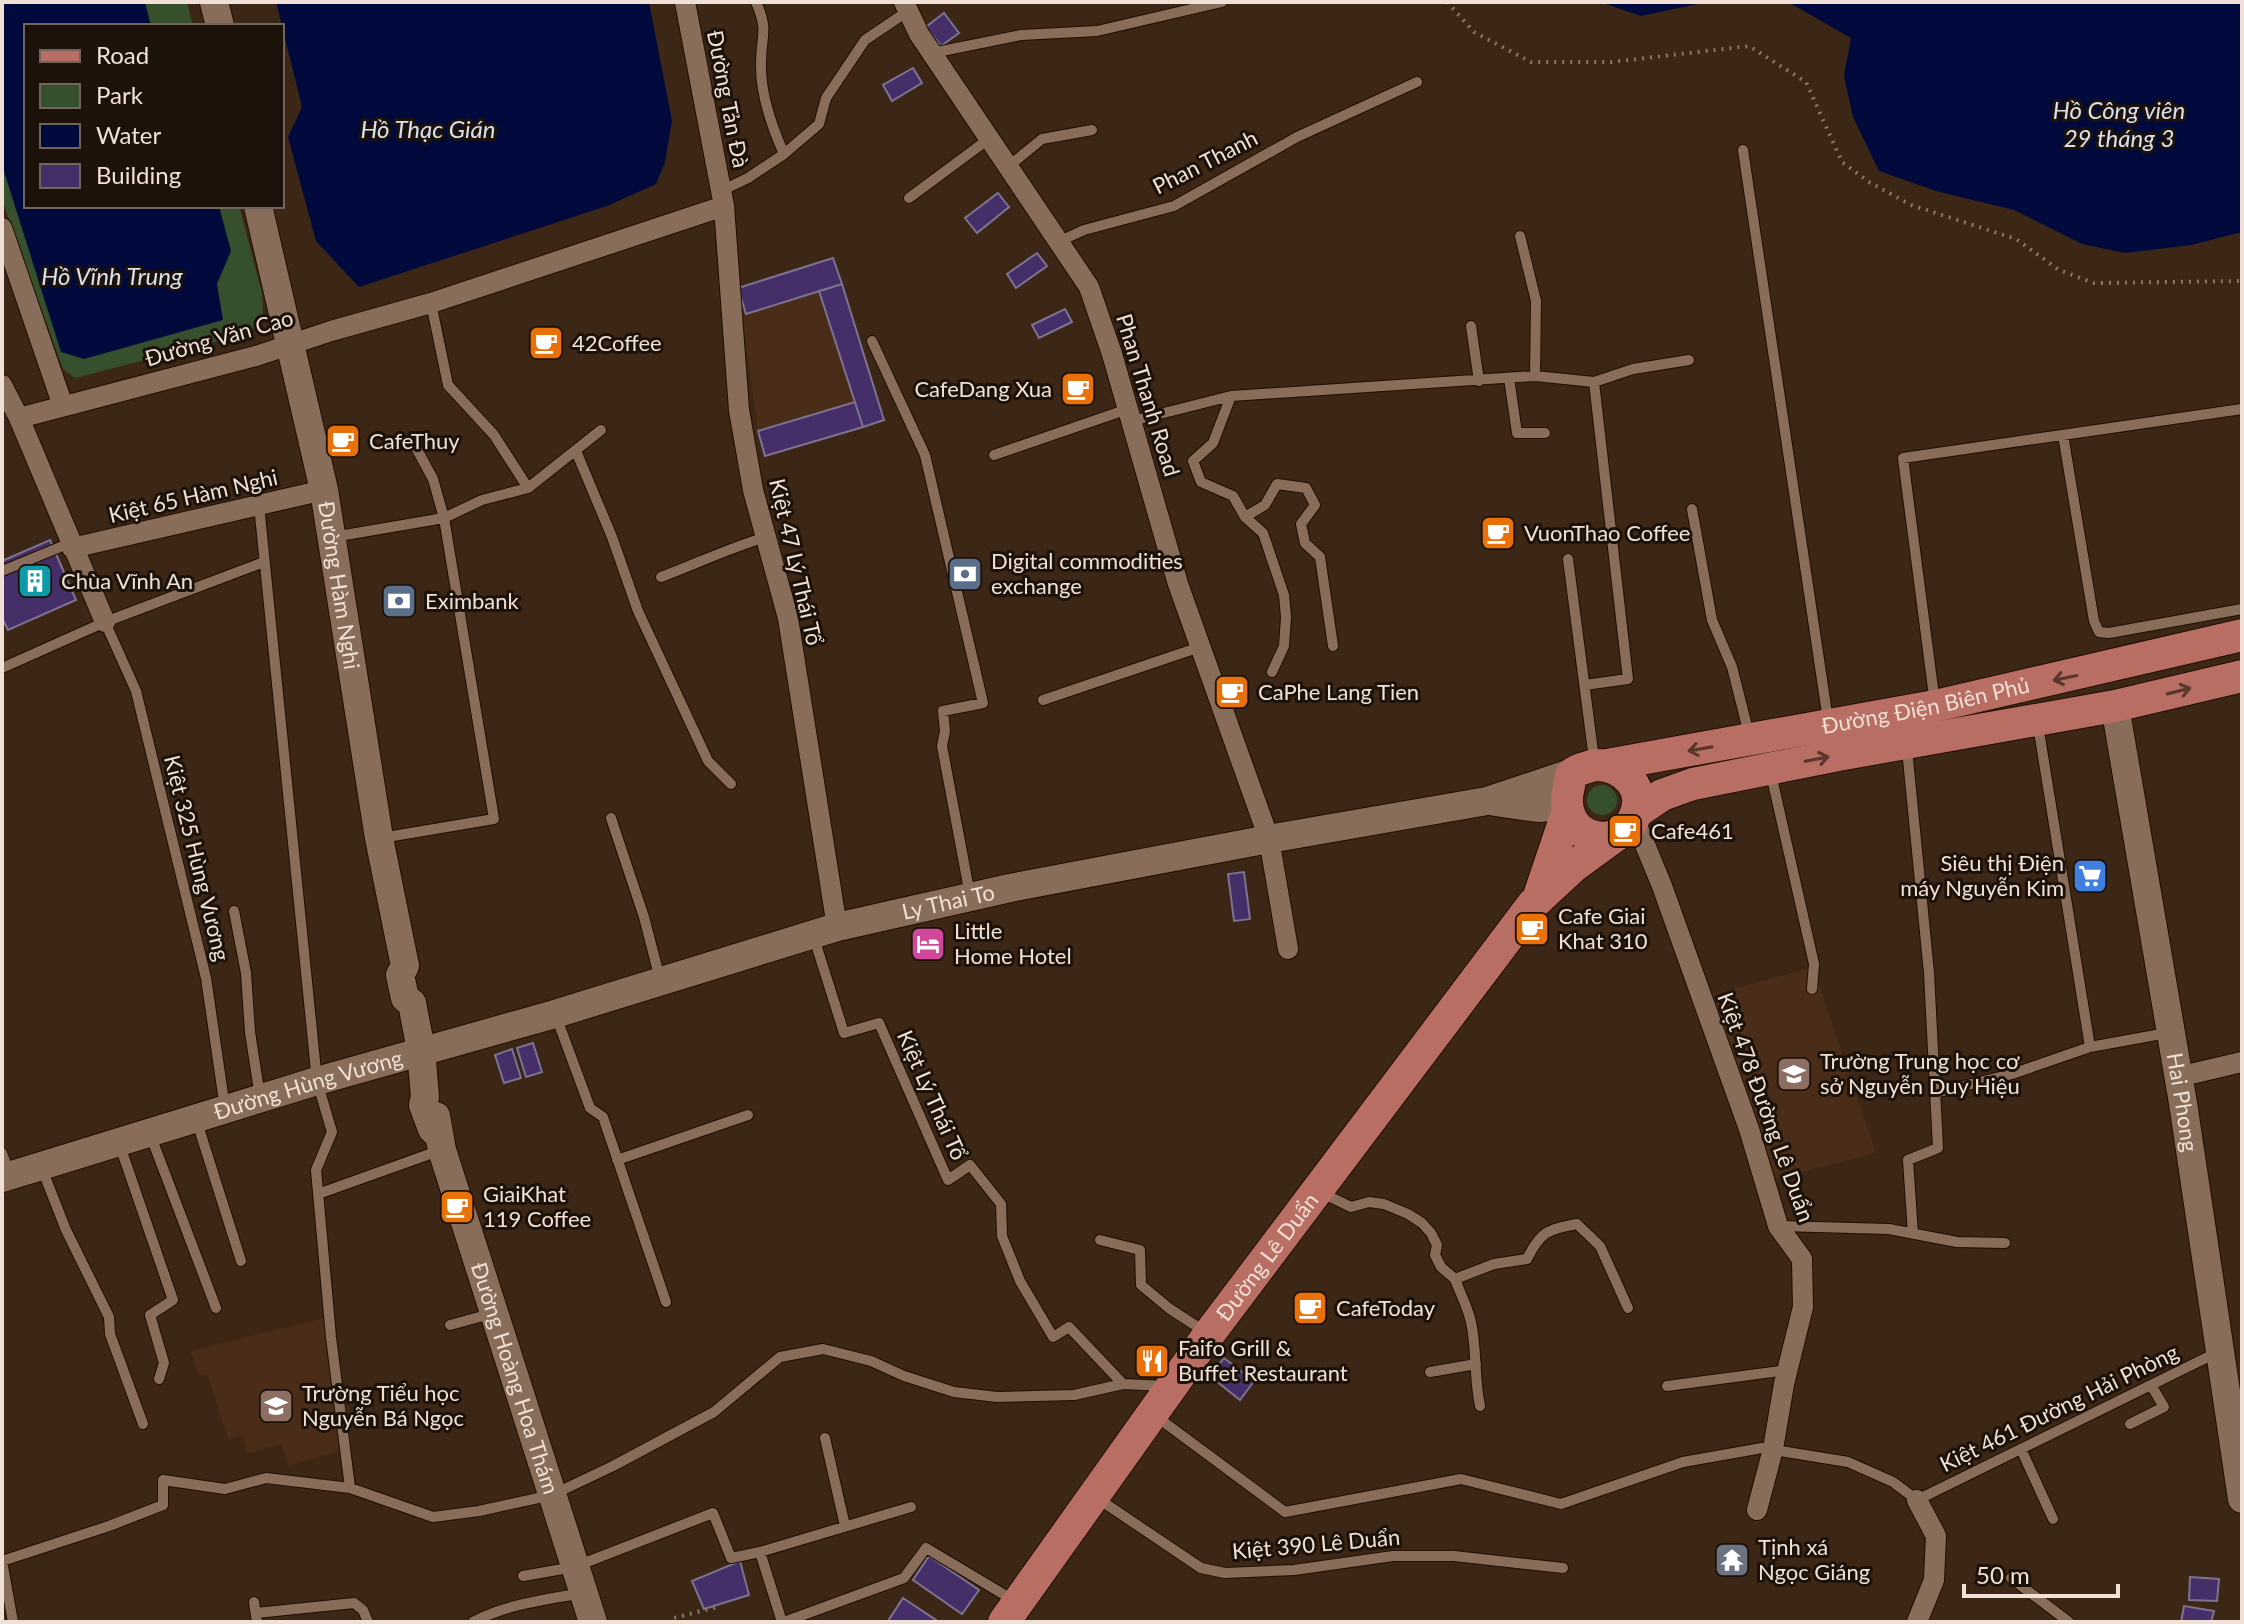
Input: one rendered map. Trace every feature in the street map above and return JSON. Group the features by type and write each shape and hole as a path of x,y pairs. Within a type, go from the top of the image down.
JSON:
{"main road":[{"name":"Đường Điện Biên Phủ","path":"1592,768 1935,706 2242,635"},
{"name":"Đường Điện Biên Phủ","path":"1631,821 1662,795 1693,784 1907,742 2115,706 2242,676"},
{"path":"1592,768 1629,777 1636,787 1638,800 1631,821 1601,837 1580,831 1566,810 1566,795 1592,768"},
{"name":"Đường Lê Duẩn","path":"1539,896 1566,810"},
{"name":"Đường Lê Duẩn","path":"1011,1613 1209,1334 1539,896 1631,821"}],"street":[{"path":"214,2 220,24"},
{"name":"Đường Tản Đà","path":"685,2 722,198"},
{"name":"Phan Thanh Road","path":"906,7 932,53 1089,287 1130,415 1178,584 1269,839 1288,949"},
{"name":"Đường Văn Cao","path":"19,418 256,356 431,303 722,198"},
{"name":"Kiệt 47 Lý Thái Tổ","path":"722,198 739,410 753,490 788,618 825,930"},
{"name":"Đường Hàm Nghi","path":"258,208 324,490 379,838 405,966 413,972 418,996 412,1003 421,1050"},
{"path":"2,228 63,406"},
{"path":"2,385 19,418 105,622"},
{"name":"Kiệt 65 Hàm Nghi","path":"71,545 324,490"},
{"name":"Hai Phong","path":"2115,706 2178,1077 2242,1499"},
{"path":"1487,801 1592,768"},
{"path":"1487,801 1566,810"},
{"name":"Ly Thai To","path":"421,1050 555,1014 825,930 971,897 1269,839 1487,801"},
{"name":"Kiệt 478 Đường Lê Duẩn","path":"1631,821 1662,886 1749,1129 1778,1226 1802,1259 1803,1307 1757,1510"},
{"name":"Đường Hùng Vương","path":"5,1169 42,1167 149,1131 421,1050"},
{"name":"Đường Hoàng Hoa Thám","path":"421,1050 423,1105 440,1142 593,1622"},
{"path":"2178,1077 2242,1062"},
{"path":"1917,1500 1936,1536 1934,1580 1917,1622"}],"lane":[{"path":"756,2 765,24 761,65 766,105 784,154"},
{"path":"932,53 1021,35 1097,31 1222,2"},
{"path":"722,198 784,154 819,124 826,98 865,40 906,7"},
{"name":"Phan Thanh","path":"1060,241 1084,230 1174,206 1233,170 1417,82"},
{"path":"1009,166 1042,139 1092,130"},
{"path":"909,198 990,138"},
{"path":"1743,150 1829,726"},
{"path":"1520,236 1536,301 1535,376"},
{"path":"431,303 448,385 494,435 528,488"},
{"path":"1471,326 1479,381"},
{"path":"872,341 925,455 983,703 943,711 945,731 942,746 971,897"},
{"path":"994,455 1130,415 1231,396 1535,376 1594,382 1633,369 1689,360"},
{"path":"1509,378 1517,433 1545,433"},
{"path":"1585,685 1628,679 1594,382"},
{"path":"1231,396 1213,443 1193,461 1201,482 1233,496 1245,517 1263,533 1284,595 1286,617 1284,646 1272,672"},
{"path":"1935,706 1903,458 2242,409"},
{"path":"331,537 444,518 482,500 528,488 601,430"},
{"path":"2063,435 2094,621 2099,632 2109,633 2242,609"},
{"path":"379,838 494,819 444,518 433,479 413,442"},
{"path":"576,451 612,537 638,611 708,761 731,784"},
{"path":"1245,517 1265,505 1277,484 1306,488 1315,505 1301,524 1305,543 1320,557 1333,646"},
{"path":"259,505 317,1081 332,1132 316,1170 331,1337 350,1488"},
{"path":"1692,509 1712,620 1732,667 1751,740"},
{"path":"661,577 700,563 724,550 766,537"},
{"path":"2,571 71,545"},
{"path":"1568,559 1585,685 1592,768"},
{"path":"2,668 105,622 264,562"},
{"name":"Kiệt 325 Hùng Vương","path":"105,622 136,691 206,978 226,1110"},
{"path":"1043,700 1200,647"},
{"path":"2037,720 2090,1047"},
{"path":"1907,742 1929,973 1938,1148 1908,1160 1913,1234"},
{"path":"1769,768 1814,964 1812,989"},
{"path":"611,818 644,917 661,981"},
{"path":"234,911 240,933 260,1099"},
{"name":"Kiệt Lý Thái Tổ","path":"825,930 844,1033 879,1023 948,1180 970,1165 1001,1204 1002,1236 1020,1281 1053,1337 1069,1327 1123,1384"},
{"path":"555,1014 590,1108 603,1117 666,1302"},
{"path":"1935,1093 2012,1074 2090,1047 2169,1033"},
{"path":"617,1160 748,1115"},
{"name":"Đường Hùng Vương","path":"196,1119 241,1261"},
{"path":"149,1131 216,1308"},
{"path":"118,1142 173,1300 150,1315 164,1363 159,1379"},
{"path":"318,1194 440,1142"},
{"path":"42,1167 66,1230 109,1317 110,1334 143,1424"},
{"path":"1318,1191 1351,1207 1369,1202 1384,1204 1408,1214 1431,1233 1437,1245 1435,1255 1441,1267 1455,1279 1470,1319 1480,1406"},
{"path":"1455,1279 1494,1264 1527,1259 1536,1241 1552,1228 1577,1224 1600,1246 1628,1308"},
{"path":"1778,1226 1889,1229 1957,1242 2005,1243"},
{"path":"1100,1240 1140,1250 1141,1285 1170,1309 1209,1334"},
{"path":"450,1325 496,1313"},
{"path":"13,1622 2,1561 163,1505 163,1480 225,1489 266,1478 350,1488 433,1517 479,1511 552,1495 714,1412 780,1357 823,1349 871,1361 904,1376 954,1392 997,1397 1074,1395 1123,1384 1172,1386"},
{"name":"Kiệt 461 Đường Hải Phòng","path":"1917,1500 2219,1351"},
{"path":"1430,1372 1476,1364"},
{"path":"1667,1386 1788,1370"},
{"path":"2130,1424 2164,1407 2151,1385"},
{"path":"1151,1413 1285,1512 1461,1479 1561,1504 1683,1462 1762,1448 1848,1462 1893,1482 1917,1500"},
{"path":"825,1438 845,1526"},
{"path":"2021,1449 2053,1519"},
{"name":"Kiệt 390 Lê Duẩn","path":"1095,1496 1201,1568 1225,1573 1294,1570 1393,1556 1454,1556 1563,1568"},
{"path":"473,1622 579,1580 713,1513 731,1558 911,1507"},
{"path":"760,1552 783,1622 904,1578 926,1548 1011,1613"},
{"path":"523,1576 579,1580"},
{"path":"2011,1578 2069,1622"},
{"path":"256,1613 354,1603 363,1610 368,1622"}],"path":[{"path":"1447,2 1474,32 1531,62 1612,62 1749,46 1806,82 1842,162 1869,182 1911,205 2016,239 2059,270 2094,283 2242,281"},
{"path":"672,1622 670,1619 717,1607"}],"shaded area":[{"path":"833,258 884,420 765,456 758,431 738,288"},
{"name":"Trường Trung học cơ sở Nguyễn Duy Hiệu","path":"1813,967 1876,1153 1774,1179 1711,995"},
{"name":"Trường Tiểu học Nguyễn Bá Ngọc","path":"324,1318 339,1451 289,1466 282,1444 247,1454 242,1435 228,1439 208,1375 199,1376 190,1351"}],"green space":[{"name":"Hồ Vĩnh Trung","path":"2,2 187,2 192,24 24,24 24,208 240,208 262,293 263,318 257,327 234,337 75,378 63,369 2,200"},
{"path":"1602,785 1613,789 1617,800 1613,811 1602,815 1591,811 1587,800 1591,789"}],"water":[{"name":"Hồ Vĩnh Trung","path":"2,2 145,2 150,24 24,24 24,208 220,208 231,251 217,284 223,320 84,359 61,352 2,165"},
{"name":"Hồ Thạc Gián","path":"276,2 649,2 672,121 665,162 656,184 607,206 359,287 316,241 288,137 302,107 284,24"},
{"path":"1600,2 1707,2 1641,16"},
{"name":"Hồ Công viên 29 tháng 3","path":"1788,2 2242,2 2242,232 2191,245 2125,253 2082,244 2014,210 1936,191 1879,171 1853,117 1844,76 1851,38"}],"building":[{"path":"944,13 959,33 941,46 926,27"},
{"path":"913,68 922,83 892,101 883,85"},
{"path":"998,193 1009,207 977,233 965,218"},
{"path":"1037,253 1047,266 1016,288 1007,274"},
{"path":"833,258 842,284 746,314 738,288"},
{"path":"842,284 884,420 863,427 819,291"},
{"path":"1065,309 1072,322 1039,338 1032,325"},
{"path":"855,402 863,427 765,456 758,431"},
{"name":"Chùa Vĩnh An","path":"50,540 76,600 8,630 2,618 2,561"},
{"path":"1244,872 1250,919 1234,921 1228,874"},
{"path":"533,1043 542,1072 526,1077 517,1048"},
{"path":"512,1049 521,1078 504,1083 495,1055"},
{"path":"1224,1358 1254,1381 1240,1400 1210,1376"},
{"path":"929,1556 979,1590 962,1614 913,1580"},
{"path":"740,1561 749,1595 704,1609 692,1581"},
{"path":"2190,1577 2219,1579 2217,1601 2189,1600"},
{"path":"903,1598 939,1622 888,1621"},
{"path":"2184,1606 2214,1611 2211,1622 2181,1622"}],"place":[{"name":"42Coffee","path":"546,343"},
{"name":"CafeDang Xua","path":"1078,389"},
{"name":"CafeThuy","path":"343,441"},
{"name":"VuonThao Coffee","path":"1498,533"},
{"name":"Digital commodities exchange","path":"965,574"},
{"name":"Chùa Vĩnh An","path":"35,581"},
{"name":"Eximbank","path":"399,601"},
{"name":"CaPhe Lang Tien","path":"1232,692"},
{"name":"Cafe461","path":"1625,831"},
{"name":"Siêu thị Điện máy Nguyễn Kim","path":"2090,876"},
{"name":"Cafe Giai Khat 310","path":"1532,929"},
{"name":"Little Home Hotel","path":"928,944"},
{"name":"Trường Trung học cơ sở Nguyễn Duy Hiệu","path":"1794,1074"},
{"name":"GiaiKhat 119 Coffee","path":"457,1207"},
{"name":"CafeToday","path":"1310,1308"},
{"name":"Faifo Grill & Buffet Restaurant","path":"1152,1361"},
{"name":"Trường Tiểu học Nguyễn Bá Ngọc","path":"276,1406"},
{"name":"Tịnh xá Ngọc Giáng","path":"1732,1560"}]}
